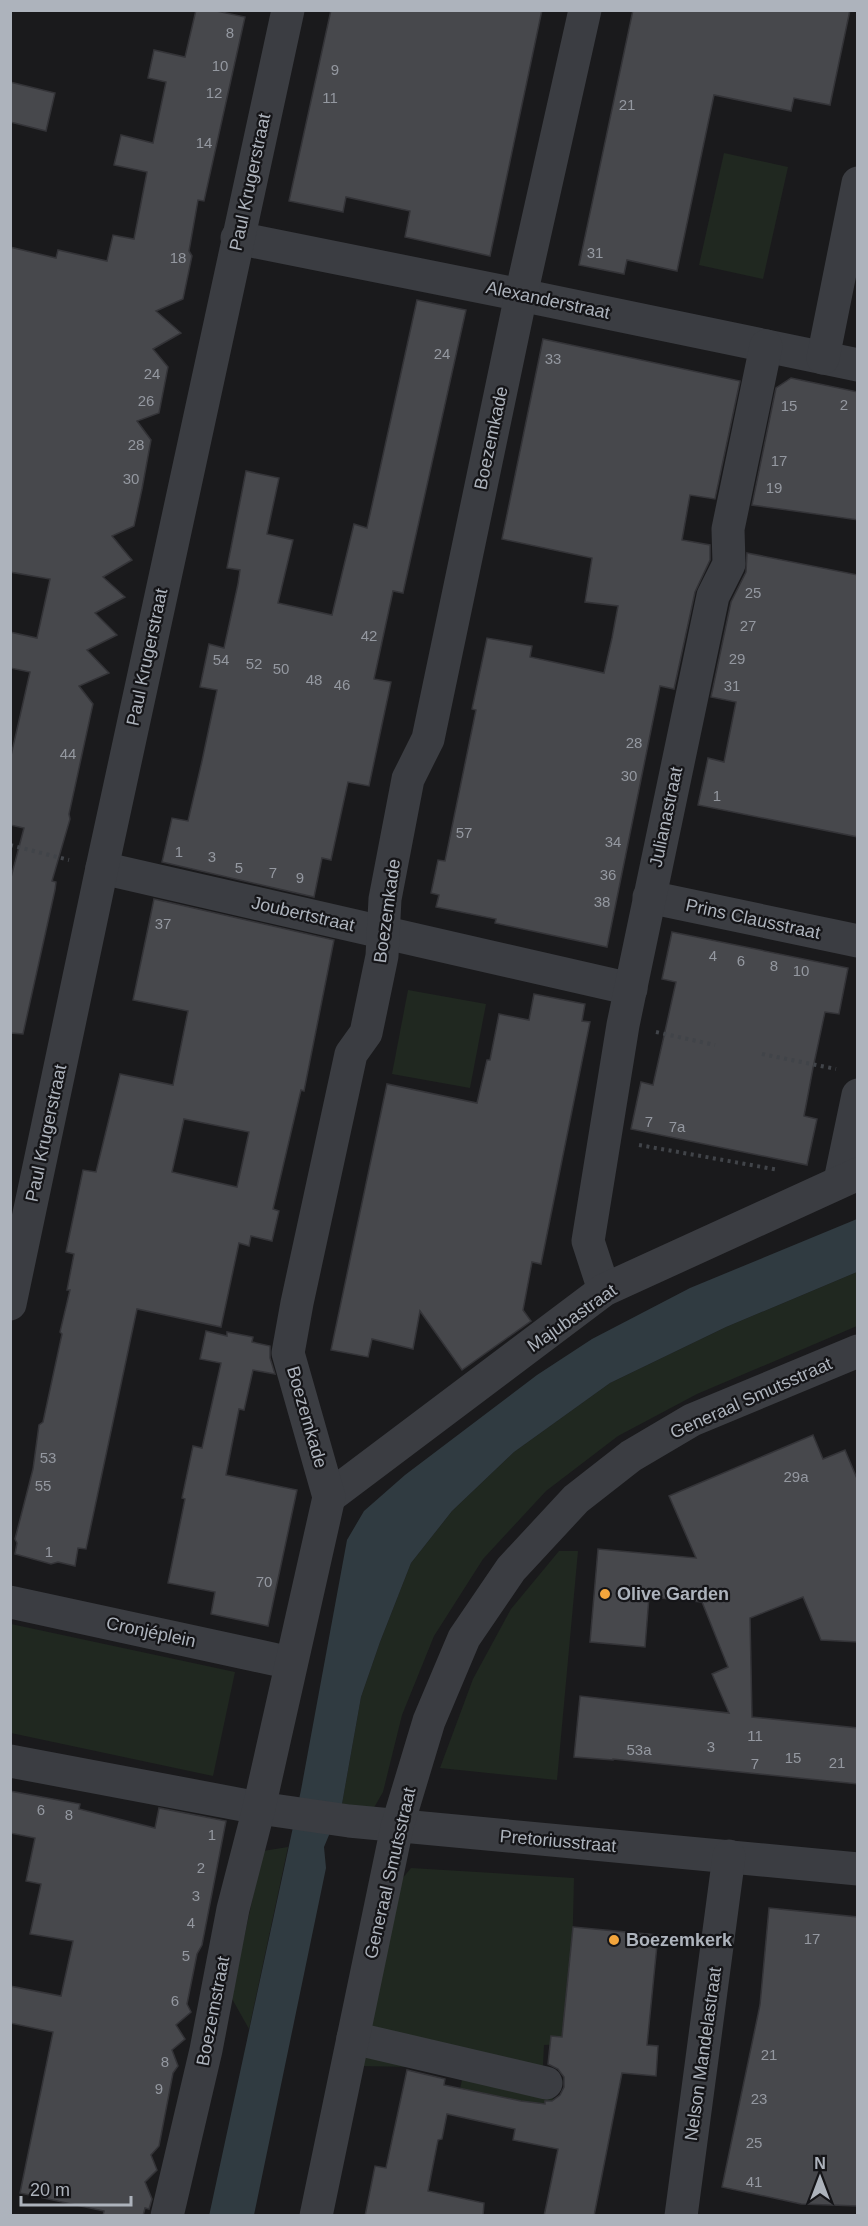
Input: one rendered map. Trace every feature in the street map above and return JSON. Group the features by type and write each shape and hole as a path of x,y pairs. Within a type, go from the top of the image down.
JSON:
{"street":[{"name":"Paul Krugerstraat","path":"10,1304 237,238 288,10"},
{"name":"Boezemkade","path":"270,1809 291,1663 329,1497 288,1353 351,1054 366,1033 381,956 385,899 408,779 428,739 585,10"},
{"path":"823,358 858,183"},
{"name":"Alexanderstraat","path":"237,238 858,365"},
{"name":"Julianastraat","path":"604,1290 588,1241 623,1025 712,596 729,564 728,530 766,346"},
{"name":"Joubertstraat","path":"102,868 631,989"},
{"name":"Prins Clausstraat","path":"649,897 858,941"},
{"path":"849,1178 852,1083"},
{"name":"Majubastraat","path":"329,1497 604,1290 849,1178"},
{"name":"Generaal Smutsstraat","path":"316,2216 397,1827 429,1721 464,1638 511,1569 576,1499 631,1456 692,1420 858,1351"},
{"name":"Cronjéplein","path":"10,1602 291,1663"},
{"path":"10,1761 270,1809"},
{"name":"Pretoriusstraat","path":"270,1809 397,1827 858,1869"},
{"name":"Boezemstraat","path":"167,2216 206,2050 233,1909 270,1809"},
{"name":"Nelson Mandelastraat","path":"681,2216 729,1856"},
{"path":"353,2038 546,2083"}],"path":[{"path":"10,845 102,868"},
{"path":"623,1025 715,1045"},
{"path":"762,1054 852,1083"},
{"path":"606,1138 781,1171"}],"shaded area":[{"path":"724,153 788,167 763,279 699,265"},
{"path":"408,990 486,1004 470,1088 392,1074"},
{"path":"857,1219 857,1272 726,1327 610,1383 514,1452 452,1511 411,1563 361,1697 342,1804 324,1847 326,1868 254,2215 209,2216 301,1790 347,1540 364,1511 405,1475 537,1375 592,1339 690,1288"},
{"path":"857,1272 857,1326 697,1394 618,1436 546,1491 483,1559 434,1636 402,1715 383,1792 372,1811 342,1804 361,1697 380,1642 411,1563 452,1511 514,1452 610,1383 726,1327"},
{"path":"559,1551 578,1551 557,1780 440,1768 473,1679 511,1609"},
{"path":"11,1624 235,1672 213,1776 11,1733"},
{"path":"288,1847 249,2029 231,1997 263,1851"},
{"path":"411,1868 574,1878 570,2044 544,2045 542,2084 557,2083 549,2116 460,2089 462,2080 417,2067 358,2066 393,1890"}],"building":[{"path":"196,10 212,10 245,17 204,201 198,200 189,251 192,256 183,299 156,311 181,333 153,349 168,367 159,413 137,421 151,440 134,526 112,536 132,560 103,577 125,597 95,613 117,635 87,650 109,673 79,686 93,704 69,814 70,819 52,881 56,882 55,890 23,1034 10,1033 10,881 24,828 10,825 10,760 30,672 10,668 10,632 37,638 50,579 10,572 10,247 56,258 58,250 107,261 113,235 134,239 147,172 114,165 121,135 153,143 166,82 148,78 154,50 185,57"},
{"path":"331,10 542,10 490,256 405,237 410,211 346,197 343,212 289,201"},
{"path":"633,10 850,10 830,105 794,98 791,111 714,95 677,271 627,260 624,274 579,265"},
{"path":"10,82 55,93 46,131 10,122"},
{"path":"417,300 466,310 403,593 393,591 374,679 391,682 369,786 348,782 331,860 322,858 314,897 162,862 172,818 188,821 202,761 217,690 200,687 209,644 224,648 238,584 240,570 227,568 246,471 279,478 267,534 293,540 278,603 332,615 354,524 367,528"},
{"path":"543,339 740,381 715,499 690,495 682,540 710,545 710,560 695,592 674,689 660,686 607,947 495,923 496,919 436,907 439,895 431,893 438,860 445,861 476,710 472,709 487,638 532,646 530,657 604,673 612,638 618,606 585,602 592,558 502,539"},
{"path":"791,378 858,392 858,520 752,505 776,388"},
{"path":"747,553 858,575 858,837 698,805 708,758 724,762 736,702 711,697 731,602 746,572"},
{"path":"154,899 334,940 304,1091 301,1090 273,1209 279,1211 272,1241 251,1236 249,1246 239,1243 221,1327 137,1309 86,1549 78,1548 75,1566 58,1562 51,1564 15,1554 17,1543 15,1539 33,1469 39,1425 43,1422 62,1334 60,1332 70,1290 67,1290 74,1254 66,1252 83,1170 96,1172 120,1074 173,1085 188,1011 133,1000","holes":["184,1119 249,1132 237,1187 172,1172"]},
{"path":"672,932 848,968 839,1014 825,1012 813,1068 804,1116 817,1119 807,1165 631,1129 641,1082 653,1085 676,982 662,979"},
{"path":"534,994 585,1004 582,1021 590,1022 541,1264 532,1262 523,1310 531,1321 462,1370 420,1311 413,1349 372,1339 368,1357 331,1350 387,1084 477,1103 487,1060 490,1060 499,1014 529,1020"},
{"path":"206,1331 227,1336 227,1332 253,1337 252,1342 270,1346 270,1358 275,1374 253,1370 244,1410 239,1409 226,1475 297,1490 268,1626 211,1614 215,1592 168,1583 193,1446 202,1448 221,1363 200,1359"},
{"path":"813,1435 823,1459 845,1450 858,1481 858,1642 821,1640 803,1597 750,1618 752,1717 858,1728 858,1784 574,1757 580,1696 729,1713 712,1674 728,1667 702,1602 649,1597 645,1647 590,1642 598,1549 696,1558 669,1496"},
{"path":"10,1791 80,1804 79,1809 155,1828 159,1808 226,1821 202,1945 197,1954 187,2004 191,2012 176,2025 185,2039 172,2050 178,2066 173,2073 159,2146 151,2155 157,2170 145,2182 152,2199 149,2209 145,2208 143,2216 103,2216 104,2211 20,2193 53,2032 10,2023 10,1986 61,1996 73,1941 30,1934 41,1884 26,1881 35,1838 10,1833"},
{"path":"769,1908 858,1917 858,2206 801,2204 722,2187 760,2005"},
{"path":"573,1927 658,1935 647,2045 658,2046 656,2076 622,2073 594,2216 544,2216 558,2149 513,2140 515,2129 447,2114 442,2139 438,2140 428,2191 484,2203 483,2216 365,2216 375,2166 386,2168 407,2070 445,2079 444,2085 521,2101 545,2104 545,2101 552,2101 560,2095 564,2087 564,2077 558,2069 548,2064 551,2036 562,2037"}],"place":[{"name":"Olive Garden","path":"605,1594"},
{"name":"Boezemkerk","path":"614,1940"}]}
